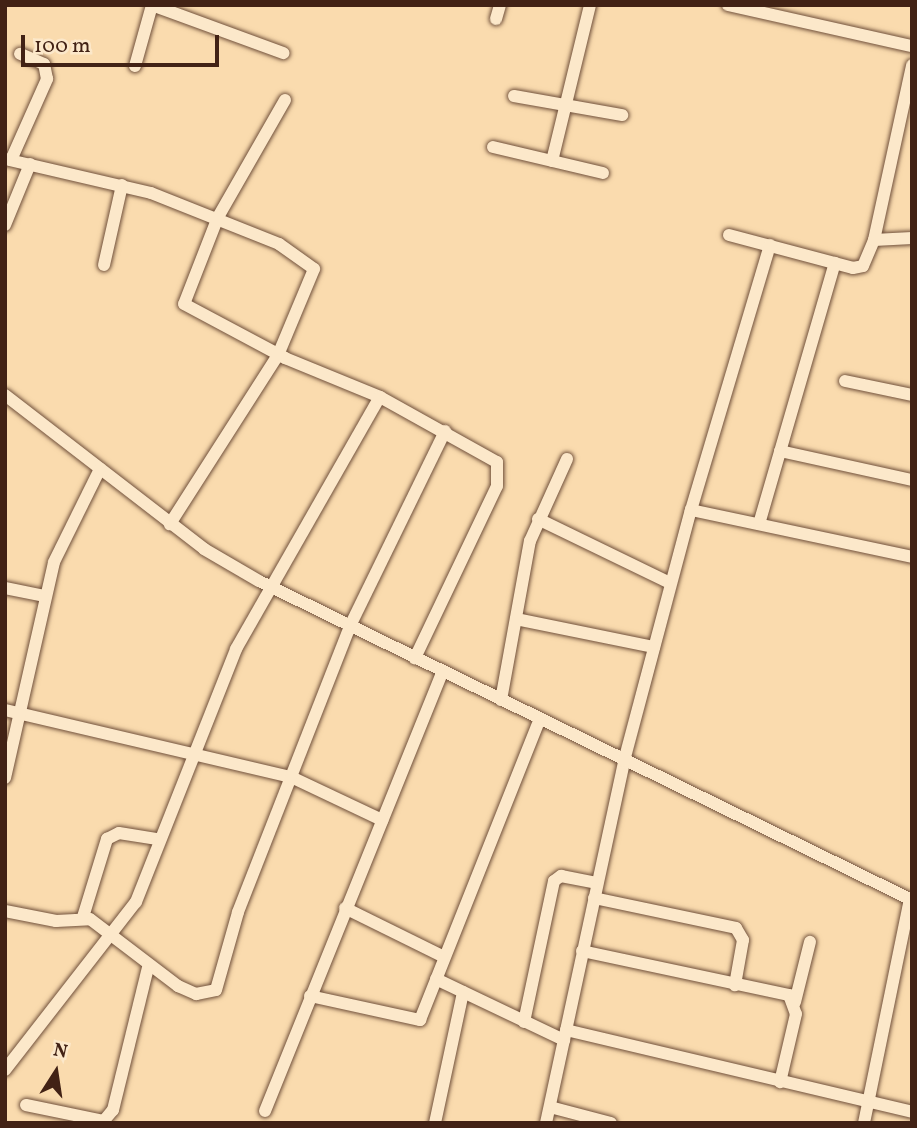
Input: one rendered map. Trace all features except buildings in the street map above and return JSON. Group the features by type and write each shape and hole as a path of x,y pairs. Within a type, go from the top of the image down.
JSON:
{"street":[{"path":"135,66 152,5 283,53"},
{"path":"496,19 500,5"},
{"path":"552,161 590,5"},
{"path":"727,5 912,46"},
{"path":"787,19 789,5"},
{"path":"20,54 44,64 47,79 8,160 122,185 218,217 303,257 314,269 278,355 170,524"},
{"path":"729,234 859,268 874,240 912,65"},
{"path":"514,96 622,115"},
{"path":"285,100 218,217 184,304 278,355 380,397 491,455 500,471 415,658"},
{"path":"493,147 603,173"},
{"path":"5,225 30,164"},
{"path":"104,265 122,185"},
{"path":"874,240 912,238"},
{"path":"546,1123 624,761 670,583 770,245"},
{"path":"759,524 835,263"},
{"path":"845,381 912,395"},
{"path":"5,395 170,524 274,589 911,900 864,1123"},
{"path":"5,1070 114,936 136,902 191,752 236,649 274,589 380,397"},
{"path":"5,911 56,921 83,918 114,936 148,967 196,994 216,990 238,912 350,626 445,431"},
{"path":"780,451 912,480"},
{"path":"501,700 538,519 567,458"},
{"path":"5,778 59,549 100,469"},
{"path":"691,510 912,557"},
{"path":"538,519 670,583"},
{"path":"5,588 46,596"},
{"path":"516,619 654,647"},
{"path":"265,1111 442,673"},
{"path":"5,710 291,777 382,820"},
{"path":"310,996 414,1022 424,1014 444,957 540,719"},
{"path":"83,918 107,839 119,833 158,839"},
{"path":"524,1022 554,881 561,876 596,883"},
{"path":"594,898 736,928 743,940 735,985"},
{"path":"345,908 444,957"},
{"path":"780,1082 810,942"},
{"path":"583,951 735,985 779,992 795,1002"},
{"path":"26,1105 103,1122 120,1087 148,967"},
{"path":"436,979 524,1022 565,1035 912,1112"},
{"path":"435,1123 463,992"},
{"path":"550,1107 611,1123"}]}
